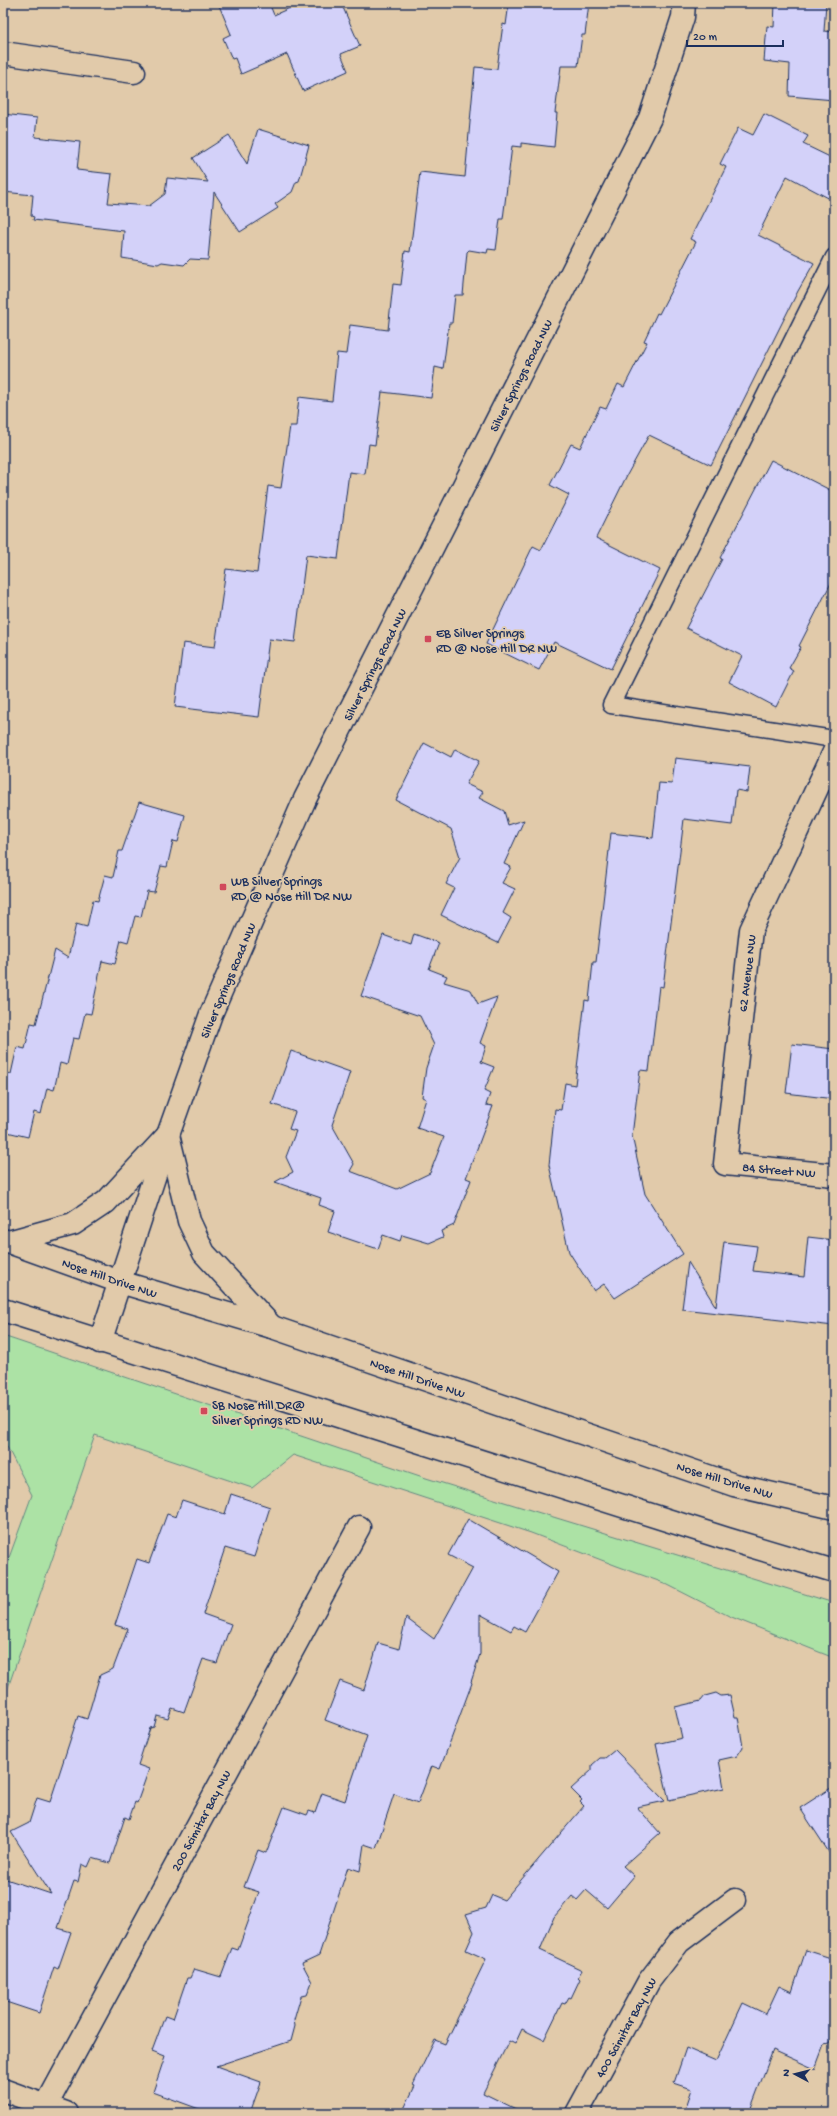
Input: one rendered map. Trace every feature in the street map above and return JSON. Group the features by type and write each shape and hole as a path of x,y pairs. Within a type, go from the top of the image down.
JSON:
{"street":[{"name":"Silver Springs Road NW","path":"100,1342 168,1135 211,1014 305,800 650,118 682,17 684,3"},
{"path":"3,53 134,72"},
{"name":"62 Avenue NW","path":"725,1164 751,930 834,752"},
{"path":"6,1241 73,1224 106,1202 168,1135"},
{"path":"168,1135 188,1221 204,1253 272,1327"},
{"name":"84 Street NW","path":"725,1164 834,1175"},
{"name":"Nose Hill Drive NW","path":"6,1241 120,1282 272,1327 734,1485 834,1508"},
{"path":"3,1310 100,1342 704,1532 834,1570"},
{"name":"200 Scimitar Bay NW","path":"44,2110 359,1527"},
{"name":"400 Scimitar Bay NW","path":"577,2113 649,1981 679,1942 735,1900"},
{"path":"3,2090 44,2110 66,2113"}],"lane":[{"path":"834,257 611,705 834,739"}],"green space":[{"path":"3,1336 426,1478 834,1603 834,1658 729,1616 664,1583 531,1533 293,1455 252,1488 95,1435 3,1702 3,1574 32,1495 3,1439"}],"building":[{"path":"218,3 269,3 274,15 301,3 341,3 360,46 341,54 348,71 303,91 287,54 241,74 235,58 232,59 223,38 231,34"},
{"path":"509,3 589,3 585,35 582,35 578,66 561,66 555,113 557,113 554,147 521,143 521,147 512,146 503,219 500,219 496,250 488,249 487,253 469,250 467,252 463,295 455,295 452,323 449,323 443,369 435,367 431,398 382,392 375,445 369,444 365,474 349,472 338,559 306,555 295,642 269,639 259,717 175,707 183,643 215,647 226,569 257,573 268,486 281,488 290,426 296,426 299,397 332,401 337,353 346,354 350,325 388,330 393,284 401,285 405,251 410,252 420,172 465,177 475,67 497,69 503,24 506,25"},
{"path":"775,3 826,3 824,31 834,32 834,100 789,96 790,64 764,61 767,26 774,27"},
{"path":"3,114 37,118 35,137 80,142 77,170 112,174 108,203 149,206 165,194 167,178 208,182 193,158 229,135 247,164 258,129 309,145 299,181 296,182 292,192 275,204 278,208 240,232 214,192 208,260 190,259 184,265 162,262 158,264 122,258 124,231 33,220 34,217 31,216 33,195 3,192"},
{"path":"764,114 808,136 803,144 834,159 834,201 787,176 758,235 814,263 798,291 711,465 649,435 627,475 596,538 660,570 611,669 554,642 539,670 486,644 533,546 541,550 569,495 550,485 571,444 580,448 600,407 606,409 618,384 624,387 647,342 644,341 657,313 659,314 696,242 690,239 726,167 720,164 738,128 753,135"},
{"path":"771,460 834,492 834,577 799,646 801,647 789,668 794,671 776,707 729,682 742,656 686,628 722,559 720,558"},
{"path":"424,743 451,757 455,749 479,761 466,784 483,792 479,798 504,811 508,825 524,820 504,864 511,867 502,883 515,889 503,913 511,918 498,943 441,915 454,888 446,884 460,857 451,829 396,800"},
{"path":"675,758 750,767 747,792 736,790 732,825 684,819 663,987 659,986 649,1071 640,1070 632,1136 645,1194 683,1254 615,1298 604,1284 594,1291 569,1252 549,1165 555,1109 561,1110 565,1083 575,1085 585,1000 589,1001 593,962 596,962 611,833 653,838 659,783 672,784"},
{"path":"139,802 185,815 178,842 173,841 167,867 161,866 154,892 147,891 141,917 135,916 128,942 121,940 115,964 102,961 91,1014 85,1013 79,1039 73,1038 67,1065 60,1063 54,1090 47,1088 41,1114 34,1112 28,1137 3,1131 3,1072 11,1074 17,1047 25,1049 31,1023 36,1024 55,950 68,958 76,924 87,927 93,900 98,901 105,875 113,877 119,851 122,851"},
{"path":"414,934 439,943 429,969 447,976 444,982 471,990 478,1004 497,997 480,1043 486,1046 481,1062 494,1067 484,1091 490,1094 486,1105 493,1106 466,1178 471,1180 454,1225 441,1231 443,1237 429,1243 402,1235 400,1241 383,1235 378,1249 328,1232 335,1211 319,1205 321,1198 275,1182 293,1172 286,1157 296,1131 289,1129 295,1112 272,1104 291,1051 350,1072 332,1125 354,1164 350,1171 397,1189 430,1173 444,1137 417,1128 426,1099 422,1097 426,1068 434,1045 420,1016 361,996 383,935 411,945"},
{"path":"792,1044 834,1049 834,1099 786,1093"},
{"path":"808,1237 834,1240 834,1326 682,1309 688,1262 716,1307 724,1242 757,1246 753,1271 804,1277"},
{"path":"231,1494 270,1507 254,1557 225,1548 203,1614 231,1624 217,1663 203,1659 184,1712 172,1708 168,1719 157,1716 154,1727 150,1728 138,1765 149,1769 137,1803 135,1802 129,1819 125,1817 110,1863 92,1858 88,1867 82,1864 78,1882 74,1881 58,1928 71,1932 58,1969 54,1967 39,2013 3,2001 3,1878 51,1894 11,1832 29,1823 37,1798 50,1802 78,1716 87,1719 100,1675 113,1669 128,1629 115,1625 137,1559 149,1563 167,1514 176,1517 182,1500 225,1514"},
{"path":"468,1519 558,1572 525,1632 514,1626 511,1631 480,1614 480,1654 471,1682 472,1683 440,1769 432,1766 418,1803 394,1794 376,1848 364,1844 360,1871 348,1867 319,1955 302,1963 312,1982 307,1995 301,1996 294,2020 295,2026 291,2041 216,2066 261,2082 250,2113 210,2113 153,2092 165,2056 152,2051 165,2016 173,2019 187,1978 190,1978 194,1969 221,1977 232,1948 238,1950 259,1892 244,1887 258,1850 266,1853 284,1807 307,1815 309,1811 315,1813 322,1793 345,1801 367,1736 325,1720 340,1681 364,1690 378,1643 399,1649 406,1618 434,1639 473,1568 448,1555"},
{"path":"716,1693 721,1696 730,1695 735,1717 738,1717 743,1747 737,1756 719,1760 724,1788 669,1800 656,1744 682,1738 675,1707 701,1701 705,1696"},
{"path":"615,1750 665,1801 637,1807 660,1833 623,1866 634,1876 607,1908 586,1890 577,1900 572,1896 554,1917 540,1950 582,1970 578,1977 580,1979 571,1998 569,1997 565,2004 562,2003 544,2040 522,2029 515,2044 509,2041 483,2093 524,2113 402,2113 415,2086 413,2085 435,2040 445,2044 486,1959 466,1950 474,1932 466,1914 486,1908 492,1895 504,1900 584,1806 580,1802 582,1800 571,1789 592,1770 592,1765 600,1758 605,1758"},
{"path":"834,1786 834,1860 800,1808"},
{"path":"806,1950 834,1959 834,2034 829,2044 824,2045 815,2069 773,2050 749,2113 684,2113 692,2089 674,2083 686,2048 716,2061 743,2003 766,2014 779,1986 792,1992"}],"place":[{"name":"EB Silver Springs RD @ Nose Hill DR NW","path":"428,639"},
{"name":"WB Silver Springs RD @ Nose Hill DR NW","path":"223,887"},
{"name":"SB Nose Hill DR@ Silver Springs RD NW","path":"204,1411"}]}
